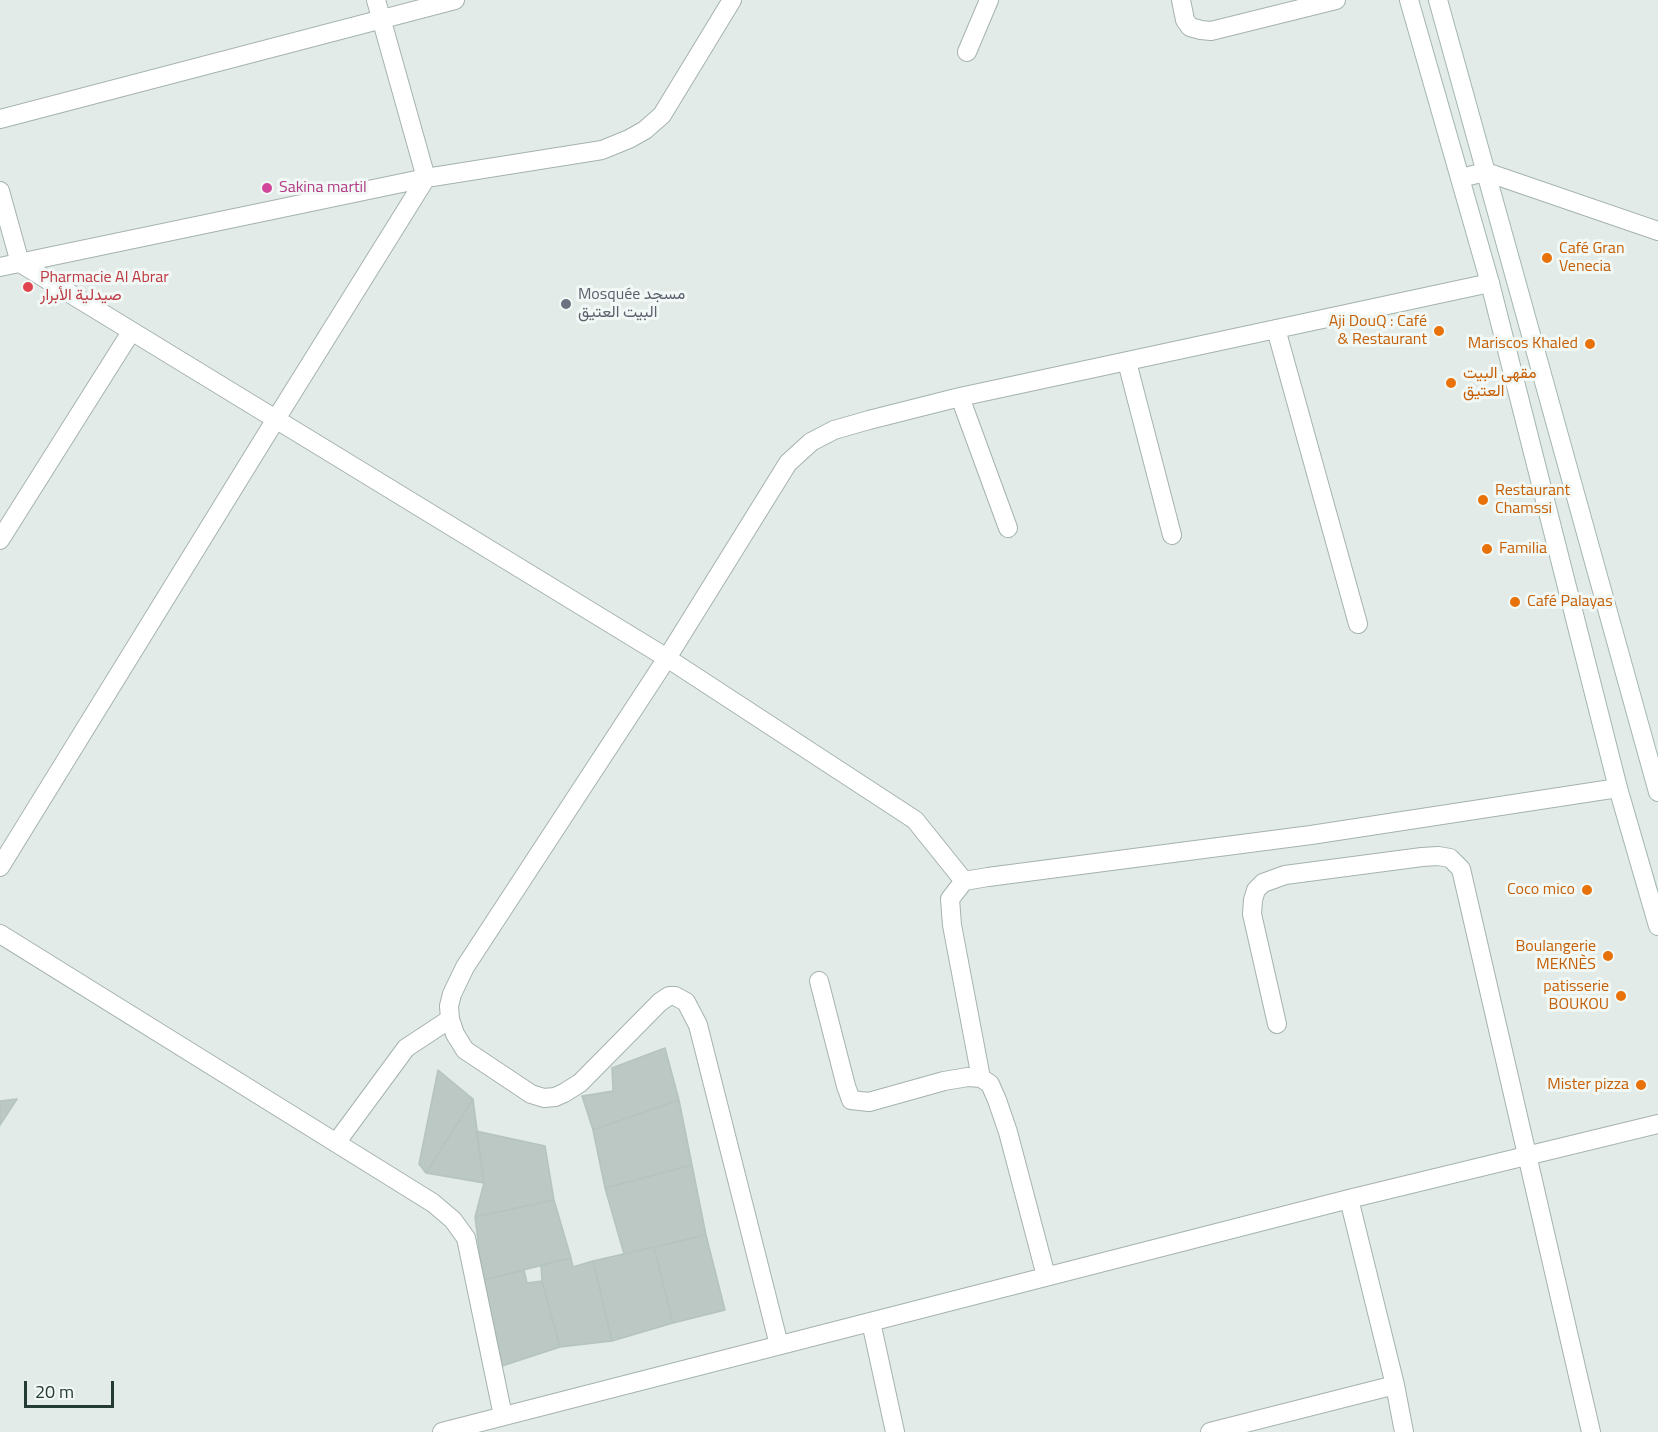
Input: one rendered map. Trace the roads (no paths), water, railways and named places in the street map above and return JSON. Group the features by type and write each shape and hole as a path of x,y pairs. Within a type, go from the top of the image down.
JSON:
{"street":[{"path":"0,867 426,178 376,0"},
{"path":"0,119 455,0"},
{"path":"0,267 426,178 602,150 645,130 662,115 732,0"},
{"path":"967,52 990,0"},
{"path":"1182,0 1185,20 1190,27 1211,31 1336,0"},
{"path":"1409,0 1490,283 1618,788 1658,926"},
{"path":"1438,0 1658,792"},
{"path":"1460,178 1486,172 1658,231"},
{"path":"0,191 20,263 667,658 915,820 964,881"},
{"path":"779,1345 698,1025 686,1002 675,996 669,996 660,1002 580,1083 564,1093 544,1098 531,1094 465,1050 455,1034 449,1006 465,967 667,658 788,463 812,442 834,430 960,397 1490,283"},
{"path":"1276,329 1358,624"},
{"path":"0,540 131,332"},
{"path":"1127,362 1172,535"},
{"path":"960,397 1008,528"},
{"path":"981,1078 952,925 950,899 964,881 1311,835 1618,788"},
{"path":"1277,1024 1252,914 1256,890 1263,883 1296,873 1422,857 1450,858 1461,869 1591,1432"},
{"path":"0,934 433,1203 453,1220 466,1238 503,1416"},
{"path":"819,981 851,1100 869,1102 944,1081 968,1077 981,1078 990,1084 1008,1132 1046,1276"},
{"path":"336,1143 406,1048 450,1019"},
{"path":"442,1432 1348,1199 1658,1124"},
{"path":"1348,1199 1395,1386 1404,1432"},
{"path":"871,1322 895,1432"},
{"path":"1210,1432 1395,1386"}],"place":[{"name":"Sakina martil","path":"267,188"},
{"name":"Café Gran Venecia","path":"1547,258"},
{"name":"Pharmacie Al Abrar صيدلية الأبرار","path":"28,287"},
{"name":"Mosquée مسجد البيت العتيق","path":"566,304"},
{"name":"Aji DouQ : Café & Restaurant","path":"1439,331"},
{"name":"Mariscos Khaled","path":"1590,344"},
{"name":"مقهى البيت العتيق","path":"1451,383"},
{"name":"Restaurant Chamssi","path":"1483,500"},
{"name":"Familia","path":"1487,549"},
{"name":"Café Palayas","path":"1515,602"},
{"name":"Coco mico","path":"1587,890"},
{"name":"Boulangerie MEKNÈS","path":"1608,956"},
{"name":"patisserie BOUKOU","path":"1621,996"},
{"name":"Mister pizza","path":"1641,1085"}]}
